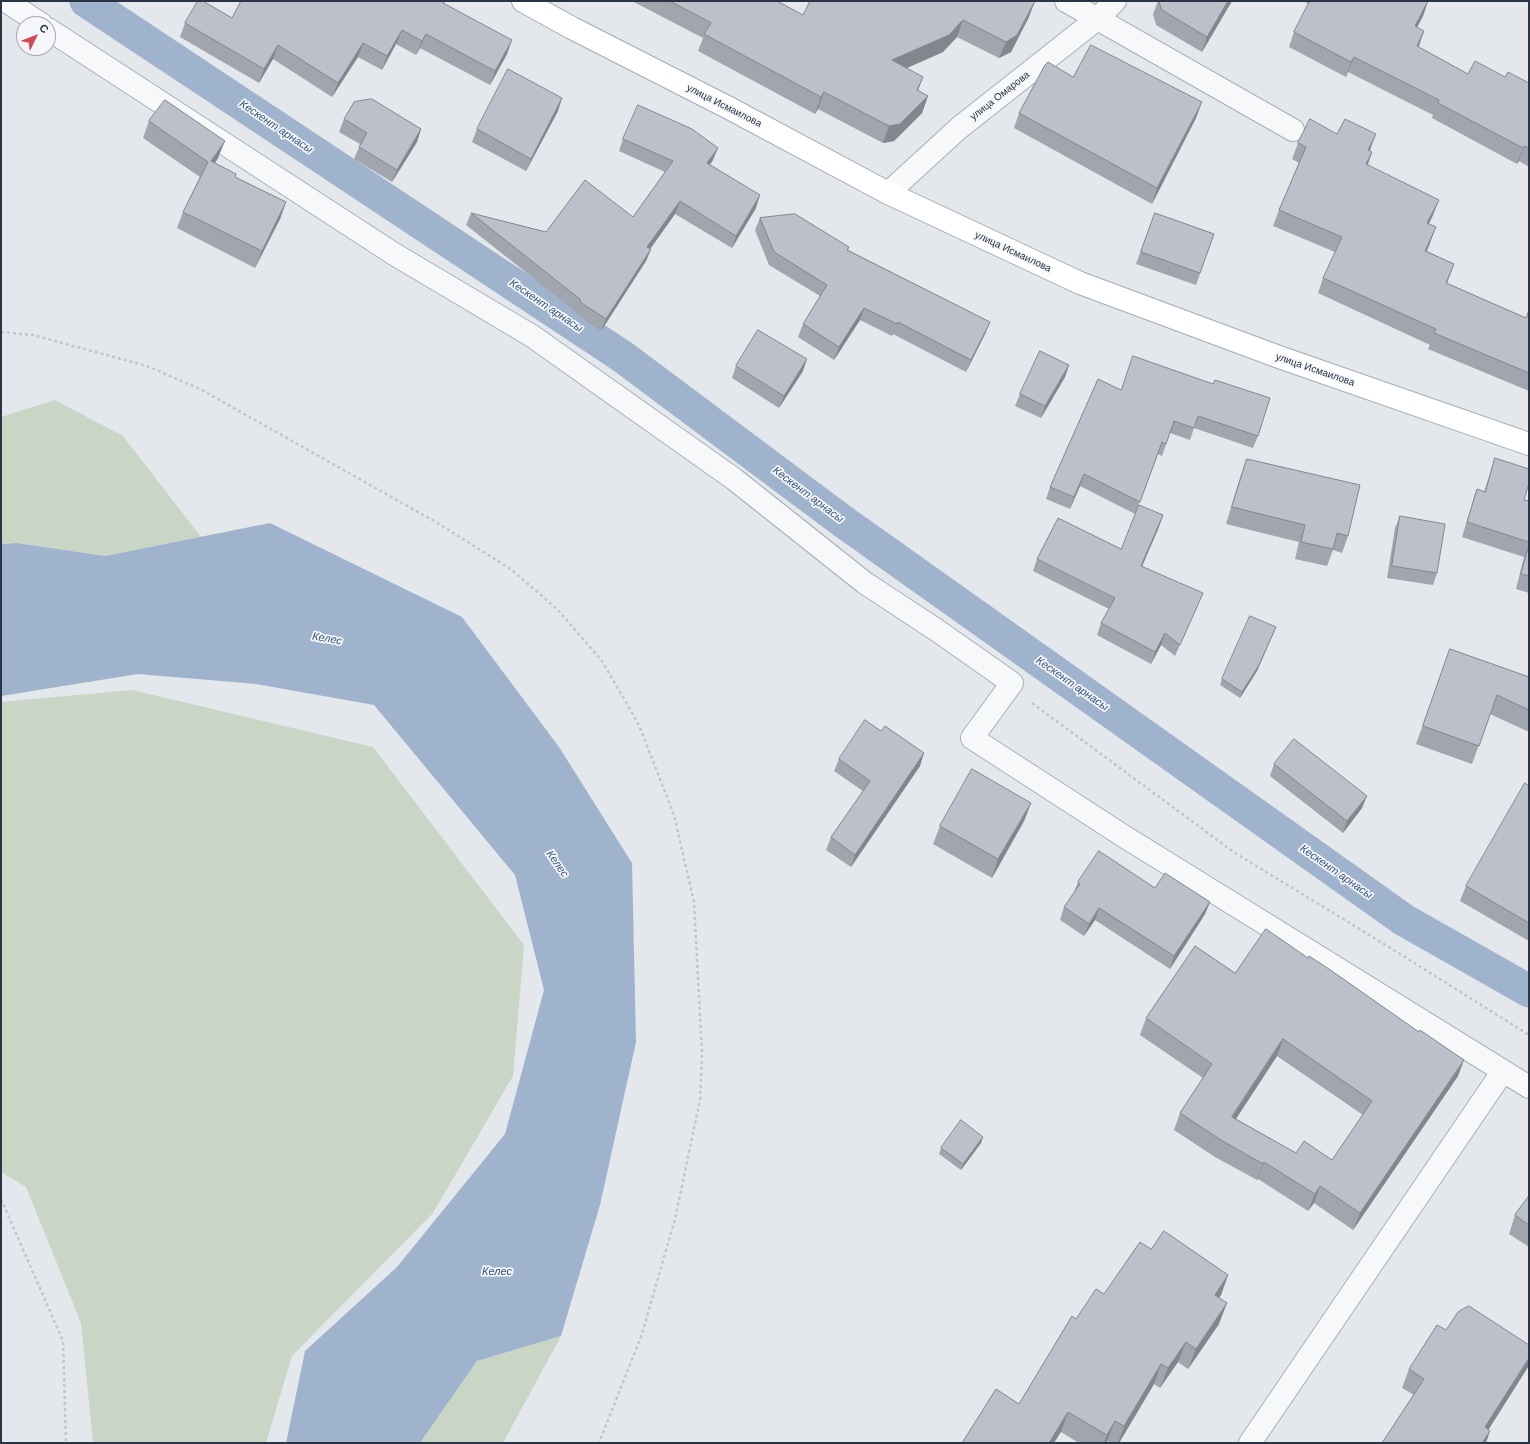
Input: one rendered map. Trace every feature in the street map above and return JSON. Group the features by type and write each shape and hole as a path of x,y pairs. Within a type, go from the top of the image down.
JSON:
{"main road":[{"name":"улица Исмаилова","path":"523,1 572,28 729,108 888,193 1080,283 1286,360 1529,444"}],"street":[{"path":"1066,1 1293,130"},
{"name":"улица Омарова","path":"888,193 959,128 1097,19 1115,1"},
{"path":"8,2 29,16"},
{"path":"56,34 394,254 532,336 734,479 865,583 935,629 1012,683 972,738 1124,837 1529,1087"},
{"path":"1250,1443 1503,1071"}],"path":[{"path":"1,332 33,335 147,366 200,389 441,525 512,570 557,609 602,660 639,725 674,815 694,902 702,1053 700,1100 675,1219 642,1334 599,1443"},
{"path":"1012,683 1029,700 1235,854 1389,947 1529,1035"},
{"path":"1,1199 63,1341 66,1443"}],"green space":[{"path":"55,400 123,436 201,537 105,556 17,543 1,544 1,417"},
{"path":"132,690 373,747 524,945 513,1076 433,1213 292,1356 266,1443 93,1443 81,1323 26,1187 1,1172 1,702"},
{"path":"561,1336 503,1443 420,1443 477,1361"}],"water":[{"name":"Келес","path":"270,523 462,617 559,747 632,863 636,1042 600,1205 561,1336 477,1361 420,1443 286,1443 305,1351 397,1267 505,1134 544,990 515,875 374,705 256,684 138,674 1,696 1,544 17,543 105,556"}],"building":[{"path":"198,1 203,1 232,18 241,1 444,1 443,3 512,40 495,71 426,34 422,41 402,30 387,56 363,43 338,83 278,45 264,69 185,23"},
{"path":"670,1 777,1 803,15 810,1 1035,1 1017,35 1006,42 963,20 949,35 892,60 923,77 917,90 928,96 900,124 889,126 824,92 821,97 704,34 711,23"},
{"path":"1159,1 1228,1 1207,37 1162,10"},
{"path":"1310,1 1428,1 1415,26 1424,31 1417,46 1468,74 1475,61 1505,77 1508,72 1529,83 1529,148 1524,146 1523,148 1438,103 1439,100 1354,57 1351,62 1294,32"},
{"path":"1091,45 1202,102 1157,188 1019,113 1048,62 1073,77"},
{"path":"508,69 562,98 531,159 477,129"},
{"path":"372,99 421,129 397,170 359,147 367,133 344,119 354,102"},
{"path":"165,100 225,141 211,161 236,174 235,177 286,202 262,251 183,212 208,162 149,121"},
{"path":"638,105 692,129 718,148 707,163 760,195 736,236 680,201 647,247 651,249 606,319 580,302 581,300 471,213 546,232 585,180 633,217 673,161 623,139"},
{"path":"1310,119 1337,134 1345,119 1376,134 1368,150 1372,152 1366,164 1439,200 1427,223 1436,227 1425,251 1454,264 1446,283 1526,318 1529,310 1529,373 1434,333 1436,329 1323,278 1342,237 1279,210 1306,147 1298,143"},
{"path":"1155,213 1214,234 1200,273 1141,252"},
{"path":"795,214 849,247 847,250 990,322 971,360 898,322 897,324 864,308 839,347 803,324 827,285 774,252 760,218"},
{"path":"758,330 807,359 784,396 736,366"},
{"path":"1040,351 1069,365 1045,406 1020,394"},
{"path":"1133,356 1213,384 1215,380 1270,398 1258,436 1198,416 1194,428 1174,421 1166,444 1162,442 1140,502 1084,474 1074,497 1050,487 1098,379 1121,390"},
{"path":"1495,458 1529,469 1529,483 1524,500 1529,501 1529,542 1467,522 1477,489 1485,492"},
{"path":"1247,459 1360,485 1348,536 1337,533 1333,549 1301,542 1305,525 1232,507"},
{"path":"1139,505 1163,515 1141,566 1203,593 1180,645 1165,633 1155,652 1101,623 1115,598 1037,559 1058,518 1121,549"},
{"path":"1400,516 1445,524 1437,573 1392,566"},
{"path":"1529,545 1529,576 1521,574"},
{"path":"1250,616 1276,627 1259,665 1242,692 1222,679"},
{"path":"1450,649 1529,677 1529,710 1497,695 1479,746 1423,726"},
{"path":"865,720 881,731 885,726 924,753 855,855 831,837 870,781 839,759"},
{"path":"1294,739 1367,796 1347,821 1274,764"},
{"path":"972,769 1031,803 998,859 940,826"},
{"path":"1525,783 1529,786 1529,923 1466,886"},
{"path":"1099,851 1155,888 1165,873 1210,902 1174,956 1099,908 1089,924 1064,907 1080,884 1078,882"},
{"path":"1266,929 1308,958 1309,956 1329,969 1419,1032 1420,1030 1464,1060 1360,1213 1320,1186 1315,1194 1264,1162 1263,1164 1221,1140 1180,1113 1212,1064 1146,1018 1195,946 1235,973","holes":["1283,1039 1372,1101 1332,1160 1304,1141 1296,1153 1232,1117"]},
{"path":"961,1120 983,1137 963,1164 941,1148"},
{"path":"1529,1196 1529,1225 1515,1215"},
{"path":"1164,1231 1228,1275 1215,1295 1227,1303 1196,1349 1186,1342 1168,1368 1161,1364 1124,1426 1115,1421 1107,1435 1068,1412 1049,1443 962,1443 996,1389 1019,1404 1072,1316 1076,1319 1096,1289 1104,1294 1140,1242 1151,1249"},
{"path":"1469,1306 1529,1345 1529,1358 1485,1427 1490,1431 1482,1443 1382,1443 1424,1379 1409,1369 1437,1325 1446,1330 1458,1312"}],"waterway":[{"name":"Кескент арнасы","path":"86,1 623,357 841,520 1404,920 1529,991"}]}
